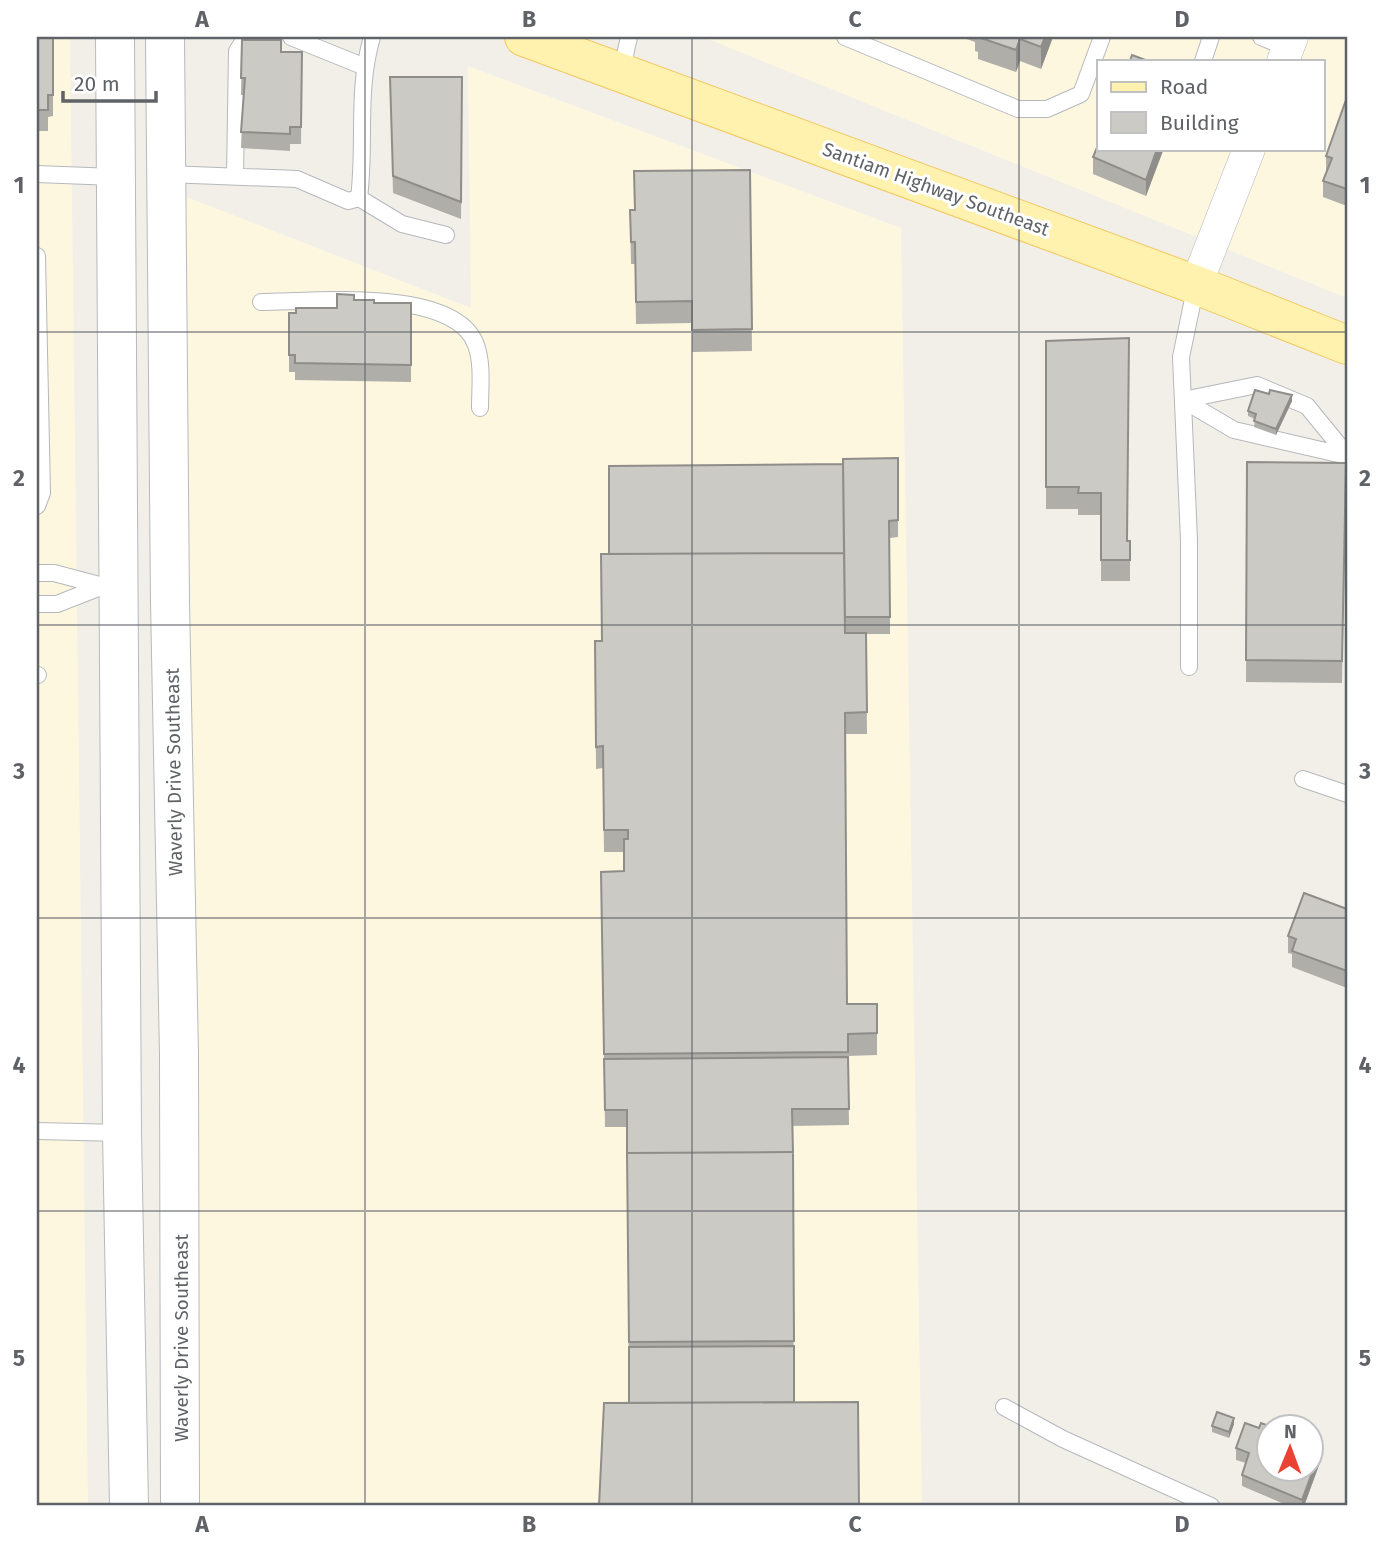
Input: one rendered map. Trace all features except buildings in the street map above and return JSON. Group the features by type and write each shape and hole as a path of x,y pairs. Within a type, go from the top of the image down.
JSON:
{"main road":[{"path":"115,37 117,362 111,587 129,1506"},
{"name":"Waverly Drive Southeast","path":"165,37 181,1389 180,1506"},
{"name":"Santiam Highway Southeast","path":"535,38 625,55 1347,345"},
{"path":"117,362 137,383 142,556 170,602"},
{"path":"111,587 149,625 153,806 174,827"},
{"path":"122,1132 143,1161 152,1353 181,1389"}],"street":[{"path":"1196,285 1249,150"}],"lane":[{"path":"235,176 237,51 246,37"},
{"path":"291,37 365,67"},
{"path":"359,198 362,175 360,92 372,37"},
{"path":"845,37 1018,109 1046,109 1081,94 1102,37"},
{"path":"1203,60 1212,37"},
{"path":"37,174 114,177"},
{"path":"167,174 296,179 348,201 359,198 402,224 446,234"},
{"path":"37,256 42,493 37,506"},
{"path":"1189,667 1189,540 1181,357 1196,285"},
{"path":"261,302 399,301 425,306 457,323 475,342 480,365 480,408"},
{"path":"1182,400 1257,385 1307,406 1347,456"},
{"path":"1182,400 1234,430 1347,456"},
{"path":"37,573 54,573 111,587"},
{"path":"37,604 57,604 111,587"},
{"path":"1303,779 1347,794"},
{"path":"37,1131 122,1132"},
{"path":"1004,1407 1063,1439 1211,1506"}],"shaded area":[{"path":"37,37 70,37 88,1506 37,1506"},
{"path":"703,37 1347,37 1347,298"},
{"path":"468,66 901,228 922,1506 194,1506 184,196 471,308"}]}
